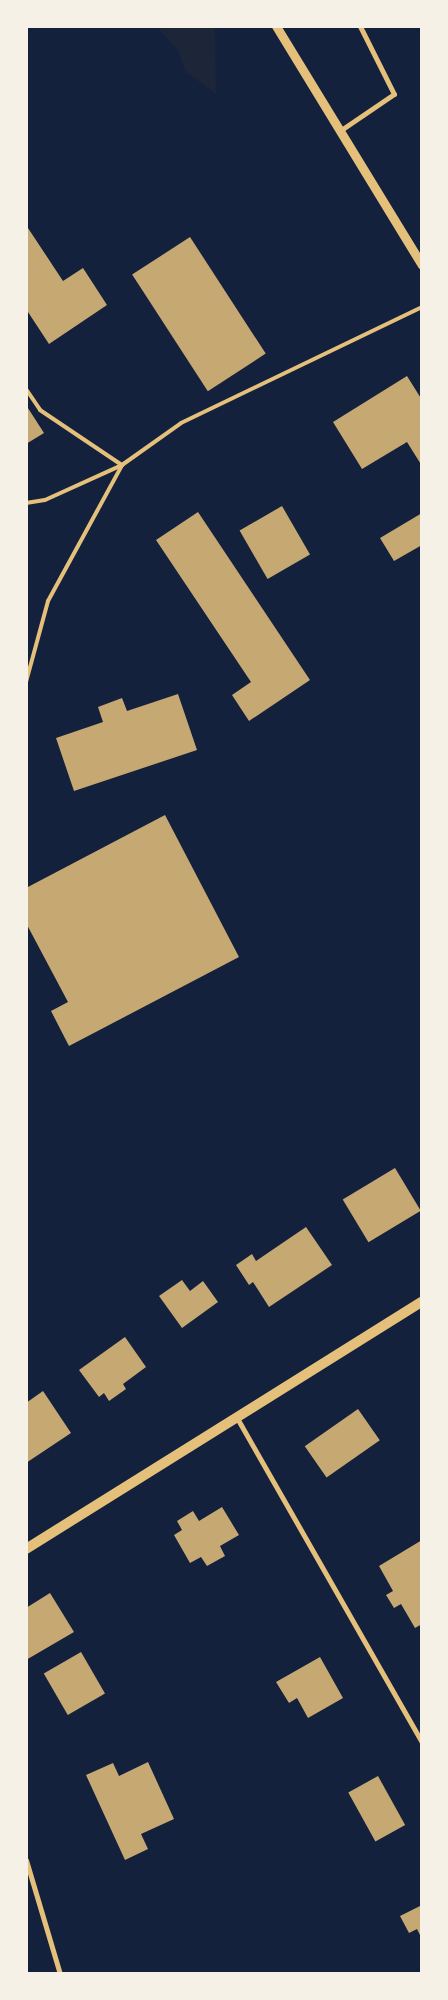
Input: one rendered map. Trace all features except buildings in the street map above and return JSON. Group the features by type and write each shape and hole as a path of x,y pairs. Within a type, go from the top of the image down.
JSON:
{"main road":[{"path":"26,1549 422,1302"}],"street":[{"path":"276,26 422,265"},
{"path":"341,130 394,94 360,26"},
{"path":"238,1418 422,1742"},
{"path":"26,1860 60,1974"}],"lane":[{"path":"26,503 45,500 122,465 181,423 422,307"},
{"path":"26,389 40,410 122,465"},
{"path":"26,682 48,601 122,465"}],"shaded area":[{"path":"156,26 215,26 216,94 185,71 178,50"}]}
